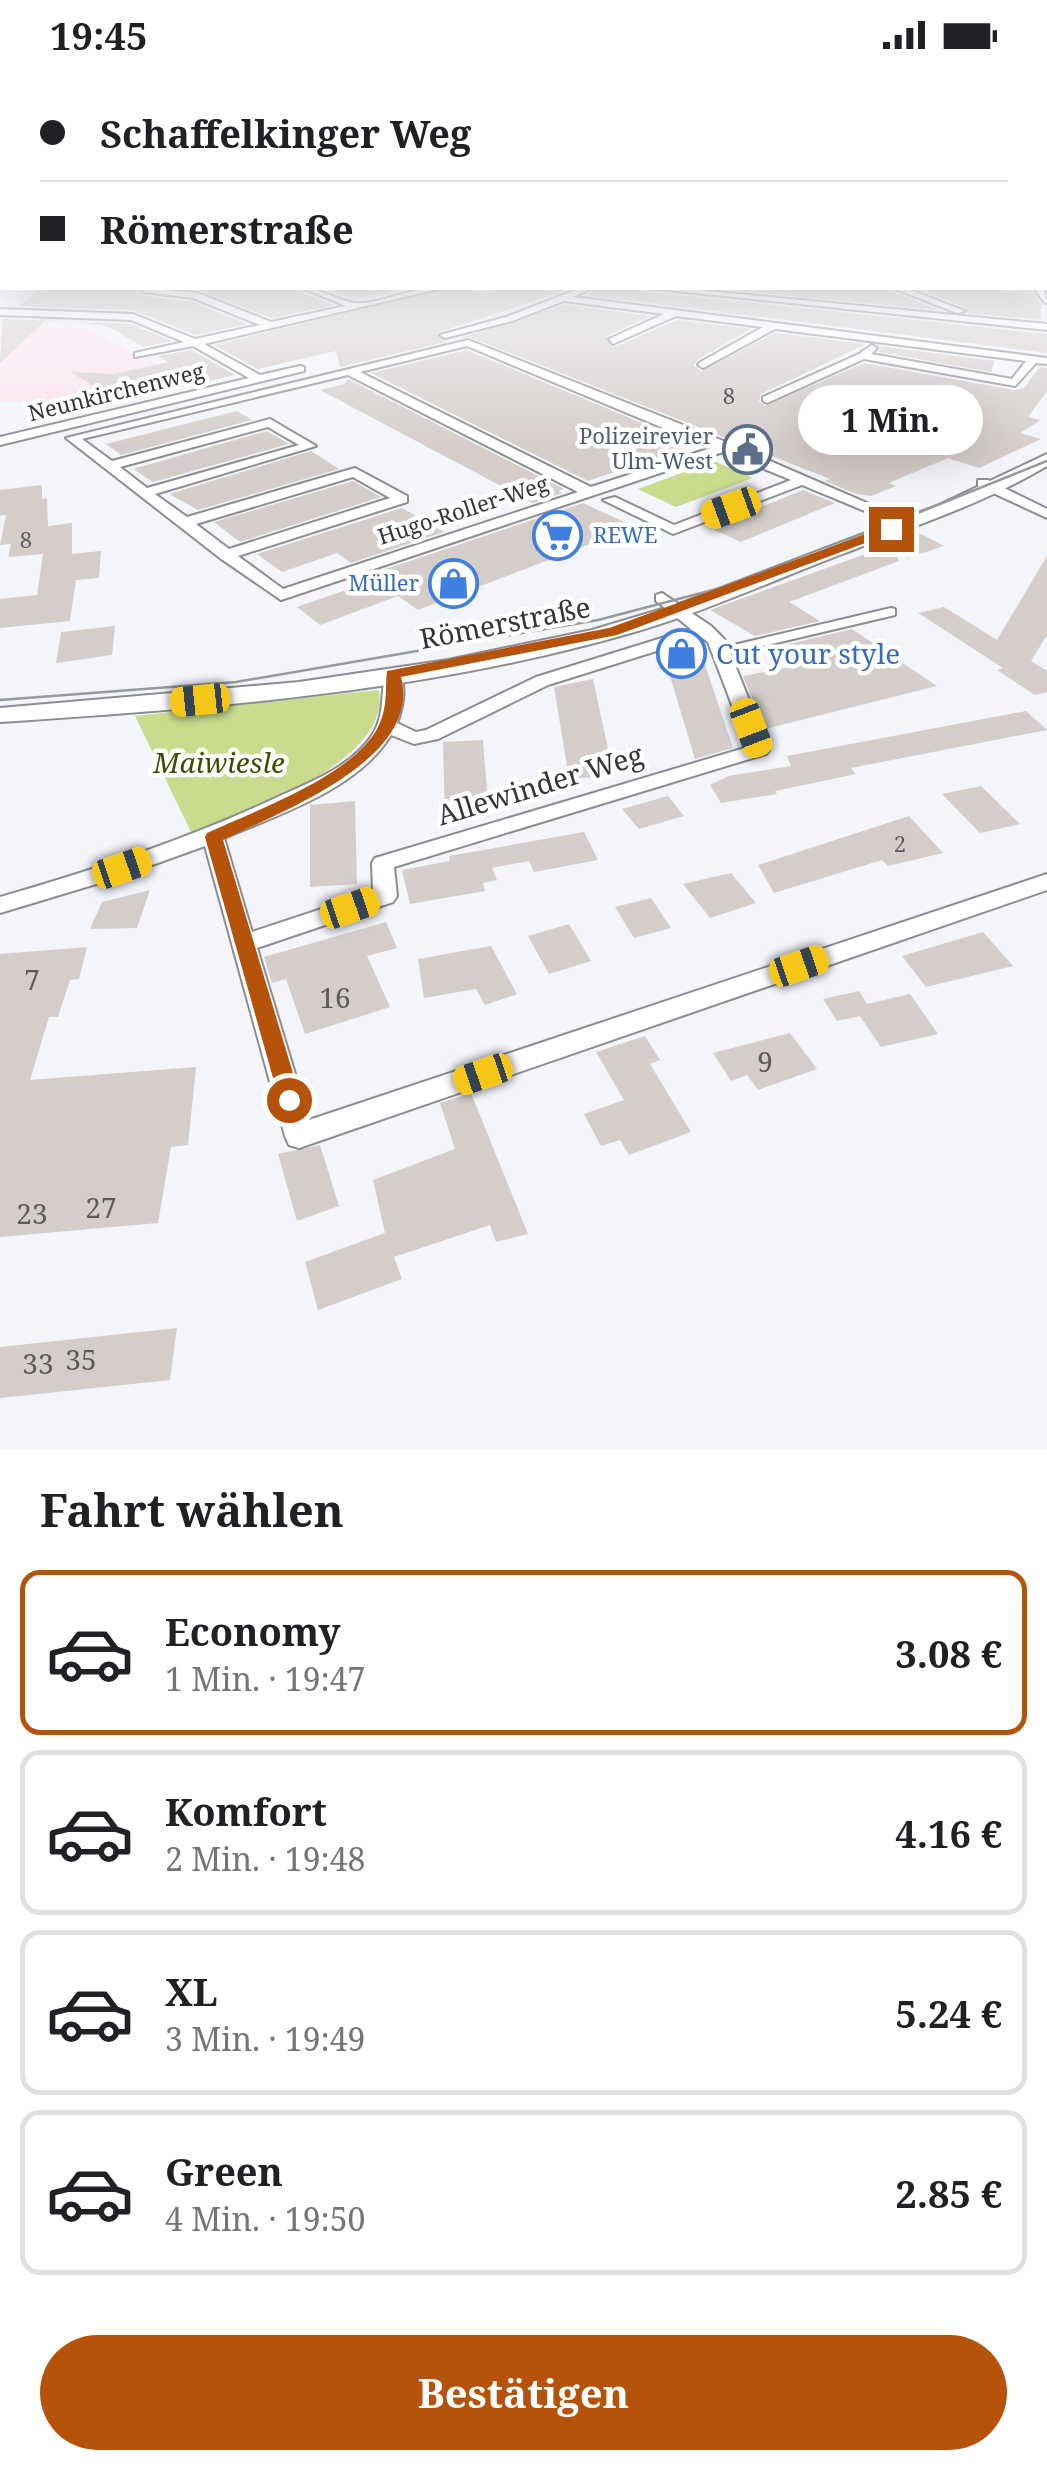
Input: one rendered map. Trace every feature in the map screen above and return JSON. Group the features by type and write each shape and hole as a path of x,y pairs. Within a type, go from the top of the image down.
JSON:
{"street":[{"path":"136,320 193,342 259,379"},
{"path":"259,320 271,326"},
{"path":"139,354 297,320"},
{"name":"Neunkirchenweg","path":"0,441 502,320"},
{"path":"613,340 657,320"},
{"path":"736,320 1047,362"},
{"path":"985,320 1047,325"},
{"path":"703,365 775,325"},
{"path":"767,400 863,356 880,339"},
{"name":"Hugo-Roller-Weg","path":"468,342 726,447 282,595 224,556 72,438 468,342"},
{"path":"863,356 1015,383 1034,359"},
{"path":"349,371 590,492"},
{"path":"110,466 270,423 310,446 144,493"},
{"path":"726,447 900,520"},
{"name":"Hugo-Roller-Weg","path":"183,522 356,472 402,499 224,556"},
{"path":"610,500 672,530 804,480"},
{"path":"989,486 1047,514"},
{"name":"Römerstraße","path":"704,630 588,664 521,691 431,735 414,738 387,726 396,690 392,674 594,637 670,603 989,486"},
{"name":"Römerstraße","path":"670,603 718,589 750,571 900,520"},
{"name":"Allewinder Weg","path":"244,943 385,896 383,863 760,750 716,640 670,603"},
{"path":"721,652 892,612"},
{"path":"0,715 238,696 392,674"},
{"path":"0,905 214,837 324,783 365,756 387,726"},
{"path":"214,837 300,1136 1047,882"}],"shaded area":[{"path":"0,325 93,330 193,384 91,409 60,400 0,402"}],"green space":[{"path":"714,461 753,478 676,507 638,489"},
{"name":"Maiwiesle","path":"379,690 377,716 363,740 340,762 278,798 192,834 135,716"}],"building":[{"path":"3,320 59,321 44,322 0,363"},
{"path":"159,320 238,320 247,324 195,335"},
{"path":"315,320 475,320 437,333 446,342 340,367 336,351 258,369 214,345"},
{"path":"516,320 641,320 607,336 612,348 676,320 751,329 697,360 694,366 701,371 776,333 866,344 761,394 759,401 765,406 864,363 1014,390 1024,388 1040,367 1047,368 1047,391 1028,417 1041,420 1020,433 1041,439 979,468 948,458 889,483 896,486 871,496 856,494 825,481 830,479 469,337 457,339"},
{"path":"788,320 918,320 1047,334 1047,353"},
{"path":"75,322 130,324 172,341 143,347 108,326"},
{"path":"880,346 995,361 991,372 879,352"},
{"path":"192,350 235,375 119,402 71,372 114,374 168,362 158,356"},
{"path":"467,350 695,445 588,481 371,373"},
{"path":"348,379 564,489 558,491 562,493 533,503 320,390 344,384"},
{"path":"237,411 252,420 121,455 106,444"},
{"path":"267,431 289,444 153,482 133,469"},
{"path":"311,451 339,469 198,510 169,494"},
{"path":"353,481 381,497 240,542 214,522"},
{"path":"42,485 42,499 47,498 48,526 72,523 72,554 101,551 99,578 76,580 70,621 0,628 0,599 37,595 43,554 8,557 11,544 0,545 6,515 0,516 0,490"},
{"path":"803,490 835,503 741,542 710,528"},
{"path":"583,503 635,527 418,610 398,596 320,625 297,607 375,580 368,575"},
{"path":"402,508 444,532 351,563 337,553 282,572 257,554"},
{"path":"921,534 944,546 908,558 895,550 899,561 789,602 820,621 755,636 710,610"},
{"path":"1047,556 1047,635 1031,661 1047,671 1047,692 1035,695 997,670 1003,668 918,613 944,607 997,640"},
{"path":"115,626 112,655 56,663 61,632"},
{"path":"852,629 937,686 765,729 743,676 801,665 773,648"},
{"path":"699,647 733,748 695,759 663,653"},
{"path":"593,679 614,777 569,778 554,687"},
{"path":"1026,711 1047,730 851,768 856,774 775,791 777,794 721,803 710,785 729,776 791,766 787,756"},
{"path":"483,740 489,817 445,819 443,742"},
{"path":"981,786 1020,824 980,833 942,794"},
{"path":"668,796 684,816 639,829 622,809"},
{"path":"355,801 357,884 310,887 310,805"},
{"path":"909,816 943,853 888,866 882,860 774,893 758,865"},
{"path":"584,832 598,860 534,872 529,861 492,868 497,880 483,883 485,891 410,904 402,870 450,861 449,856"},
{"path":"731,873 756,903 710,918 683,884"},
{"path":"150,890 137,928 90,929 102,902"},
{"path":"651,898 671,928 634,938 615,907"},
{"path":"386,922 397,948 367,956 390,1007 305,1034 286,979 272,983 264,957"},
{"path":"569,924 591,961 549,974 528,936"},
{"path":"983,932 1013,966 926,987 902,956"},
{"path":"491,946 517,994 485,1005 476,989 424,998 418,959"},
{"path":"87,947 79,979 70,980 58,1017 49,1017 30,1080 196,1067 188,1145 171,1147 158,1223 0,1237 0,954"},
{"path":"859,991 867,1004 910,994 938,1034 881,1047 860,1016 837,1021 823,999"},
{"path":"790,1033 817,1069 758,1090 747,1075 731,1081 713,1053"},
{"path":"645,1036 660,1060 650,1064 691,1132 629,1155 620,1140 601,1146 584,1114 624,1100 596,1052"},
{"path":"471,1093 528,1234 496,1242 490,1225 394,1257 402,1279 318,1310 305,1262 385,1233 373,1180 455,1149 440,1103"},
{"path":"320,1145 339,1206 297,1221 278,1154"},
{"path":"177,1328 170,1380 0,1398 0,1347"}],"tram line":[{"path":"0,700 236,682 598,620 751,580 1047,461"}],"place":[{"name":"Polizeirevier Ulm-West","path":"748,449"},
{"name":"REWE","path":"558,535"},
{"name":"Müller","path":"454,583"},
{"name":"Cut your style","path":"681,654"}],"route":[{"path":"289,1100 214,837 324,783 365,756 387,726 396,690 392,674 612,632 891,529"}]}
